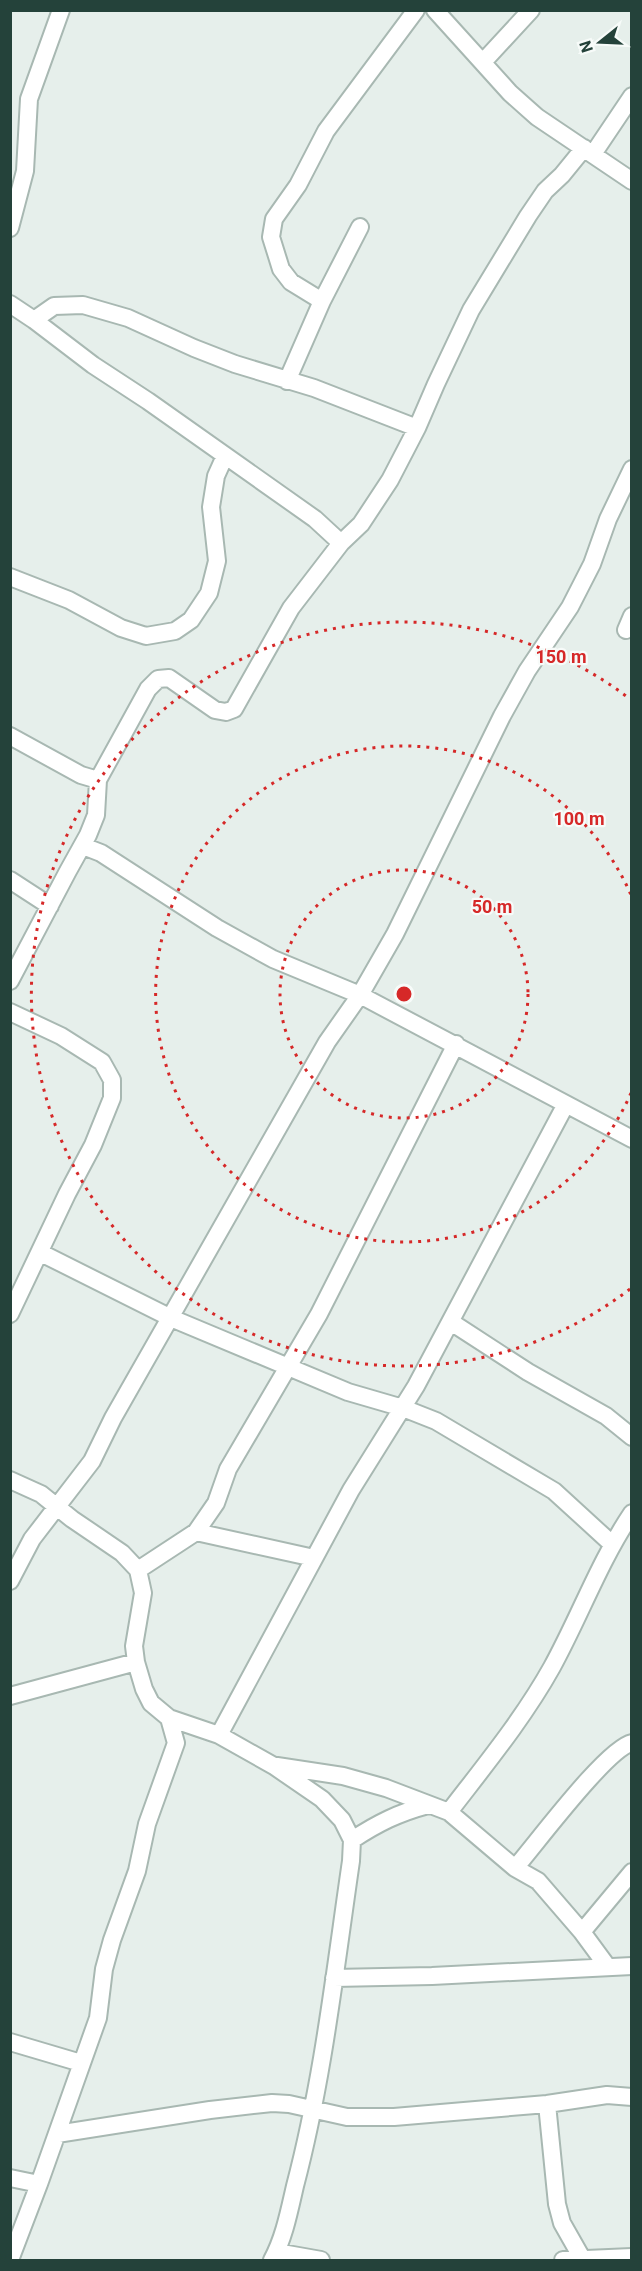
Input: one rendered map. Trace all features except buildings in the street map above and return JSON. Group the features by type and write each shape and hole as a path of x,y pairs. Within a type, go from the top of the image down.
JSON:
{"street":[{"path":"10,228 25,171 29,99 61,10"},
{"path":"322,301 291,282 280,269 271,237 274,219 298,185 326,131 416,10"},
{"path":"435,10 510,93 537,117 632,181"},
{"path":"483,62 531,10"},
{"path":"10,981 83,846 96,815 98,780 148,689 158,679 169,678 215,710 226,712 234,709 291,608 341,543 362,524 390,480 417,428 471,310 545,191 589,151 632,96"},
{"path":"287,381 322,301 360,227"},
{"path":"10,304 93,365 315,519 341,543"},
{"path":"34,320 54,306 83,304 128,318 194,348 287,381 314,388 417,428"},
{"path":"10,577 69,600 121,628 146,636 175,631 191,620 209,593 217,561 211,507 216,476 225,456"},
{"path":"10,1581 16,1559 92,1461 113,1418 327,1042 360,994 395,934 512,698 527,671 570,607 592,564 608,519 632,469"},
{"path":"10,735 81,775 98,780"},
{"path":"83,846 101,853 217,928 273,959 360,994 398,1017 456,1044 632,1138"},
{"path":"10,879 50,906"},
{"path":"10,1012 61,1036 102,1062 112,1080 112,1098 100,1126 10,1314"},
{"path":"138,1570 196,1532 216,1503 228,1469 289,1367 351,1254 456,1044"},
{"path":"219,1736 351,1490 403,1407 451,1322 566,1104"},
{"path":"41,1253 171,1318 348,1392 403,1407 444,1426 554,1491 612,1544"},
{"path":"451,1322 528,1372 606,1416 632,1437"},
{"path":"10,1480 41,1494 57,1508 122,1553 138,1570 143,1593 134,1646 144,1689 151,1703 169,1718 219,1736 274,1766 322,1799 342,1820 352,1840 327,2031 313,2110 304,2157 287,2222 274,2256 321,2260"},
{"path":"449,1812 530,1705 552,1667 612,1544 632,1513"},
{"path":"196,1532 314,1558"},
{"path":"10,1696 136,1662"},
{"path":"169,1718 176,1743"},
{"path":"10,2260 98,2018 104,1969 136,1871 147,1824 176,1743 197,1728"},
{"path":"515,1868 605,1760 624,1745 632,1743"},
{"path":"274,1766 344,1776 386,1788 449,1812 515,1868 538,1881 608,1966"},
{"path":"352,1840 384,1819 428,1805"},
{"path":"582,1932 632,1872"},
{"path":"334,1978 432,1977 632,1966"},
{"path":"10,2042 81,2063"},
{"path":"57,2134 210,2109 273,2103 289,2104 347,2117 394,2117 607,2095 632,2097"},
{"path":"547,2103 557,2204 562,2223 583,2260"},
{"path":"10,2178 39,2184"},
{"path":"563,2260 632,2257"}]}
